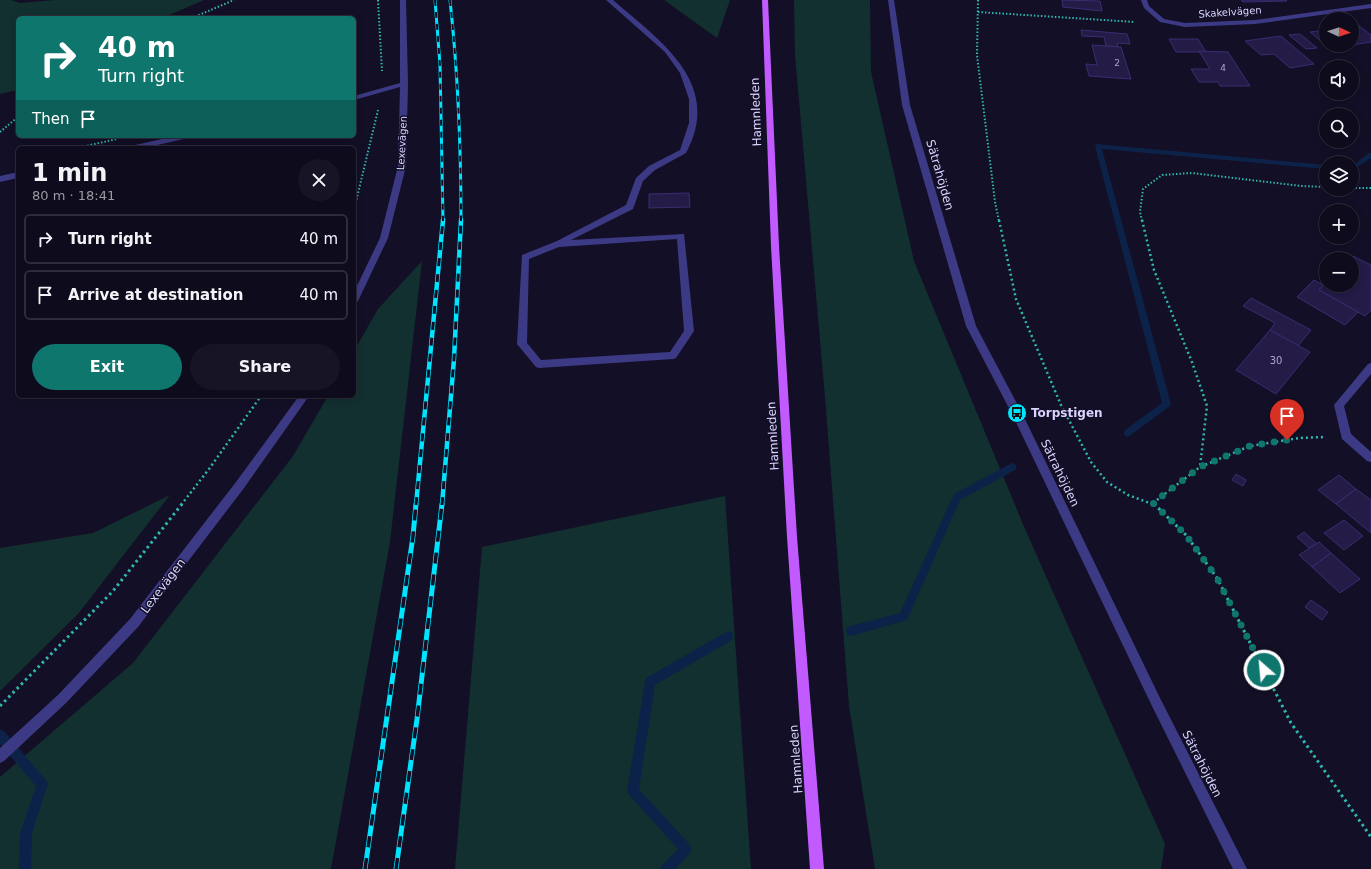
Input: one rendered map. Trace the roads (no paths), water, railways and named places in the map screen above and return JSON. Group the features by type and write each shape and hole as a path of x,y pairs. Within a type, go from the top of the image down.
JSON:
{"main road":[{"name":"Hamnleden","path":"765,0 775,246 792,537 817,869"}],"street":[{"name":"Lexevägen","path":"356,297 384,238 402,166 404,84 403,0"},
{"path":"558,244 681,236 690,331 673,355 539,364 522,344 525,257 558,244 630,207 639,180 652,168 683,151 693,123 693,99 683,73 667,51 609,0"},
{"name":"Sätrahöjden","path":"891,0 906,105 971,326 1017,413 1156,702 1240,869"},
{"name":"Skakelvägen","path":"1144,0 1146,7 1162,21 1185,25 1255,22 1371,6"},
{"path":"356,98 382,92 404,84"},
{"path":"143,146 177,138"},
{"path":"0,179 16,175"},
{"path":"1367,455 1346,436 1340,405 1371,367"},
{"name":"Lexevägen","path":"0,757 62,699 134,623 240,485 303,398"}],"waterway":[{"path":"1128,433 1167,404 1098,146 1319,166"},
{"path":"1359,164 1371,155"},
{"path":"851,631 903,617 957,497 1012,467"},
{"path":"666,869 686,849 633,791 650,682 728,636"},
{"path":"0,735 42,784 26,833 25,869"}],"railway":[{"path":"435,0 440,65 443,220"},
{"path":"450,0 458,110 461,220"},
{"path":"416,505 443,220"},
{"path":"442,505 454,359 461,220"},
{"path":"365,869 413,536 416,504"},
{"path":"396,869 417,719 442,504"}],"place":[{"name":"Torpstigen","path":"1017,413"}]}
